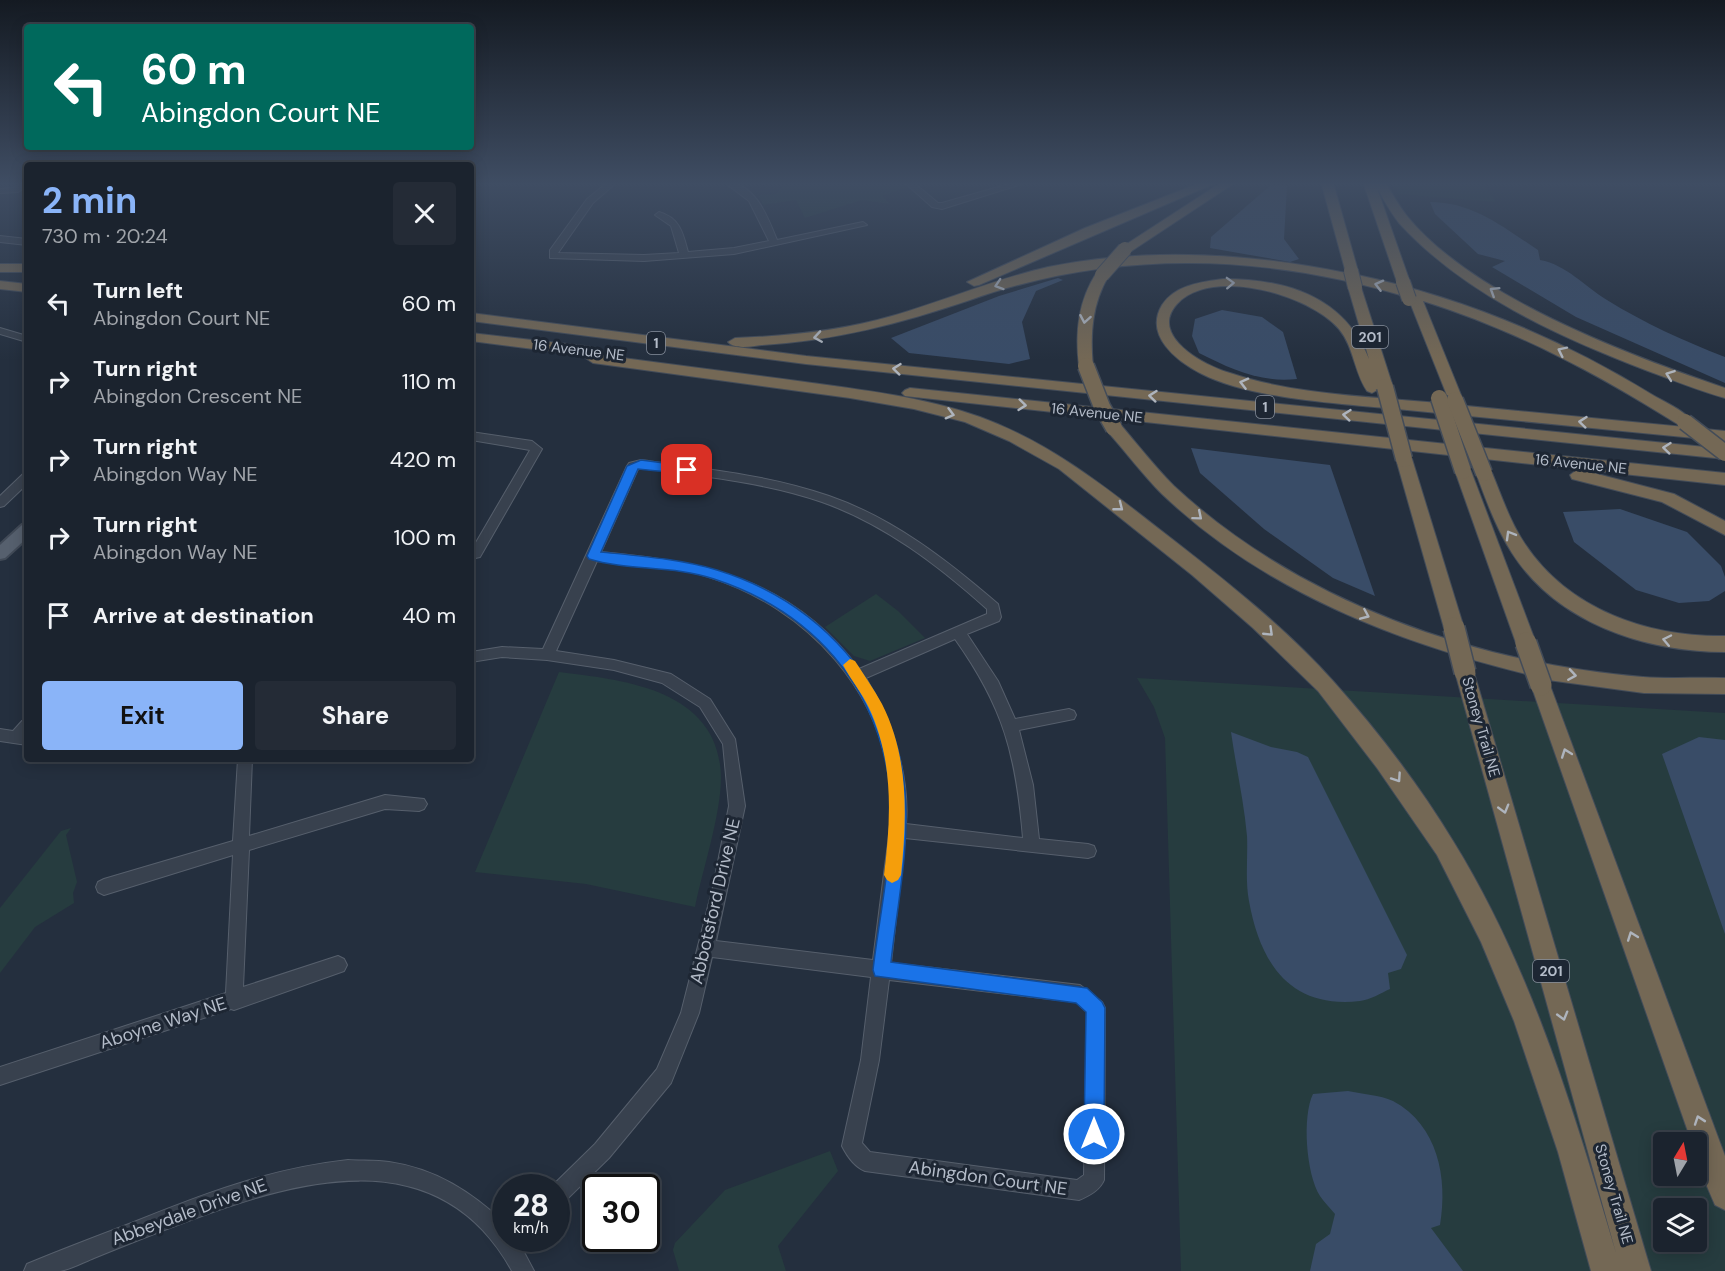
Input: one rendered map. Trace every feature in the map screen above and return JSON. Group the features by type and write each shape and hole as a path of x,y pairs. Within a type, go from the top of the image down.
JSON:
{"highway":[{"path":"875,325 913,311 1066,241"},
{"path":"1137,241 1125,249 1102,275 1093,291 1084,321 1086,366 1102,406 1114,428 1150,474 1202,520 1298,582 1363,615 1435,643 1554,673 1609,681 1725,686"},
{"name":"Stoney Trail NE","path":"1343,241 1378,388 1398,459 1448,624 1462,662 1636,1271"},
{"path":"1391,241 1447,399 1463,471 1725,1195"},
{"path":"1425,241 1495,292 1591,343 1644,365 1725,393"},
{"path":"506,322 541,322 733,342 810,338 875,325 1007,282 1078,267 1165,260 1282,266 1382,285 1442,302 1506,325 1606,373 1685,422 1725,454"},
{"path":"0,270 24,268"},
{"path":"0,270 24,273"},
{"path":"1378,388 1354,339 1346,328 1325,309 1293,293 1257,284 1212,284 1184,293 1167,306 1163,313 1163,332 1185,358 1214,374 1256,387 1725,436"},
{"path":"0,285 24,288"},
{"name":"16 Avenue NE","path":"474,317 806,360 1725,454"},
{"path":"474,330 622,347 747,358 806,360"},
{"name":"16 Avenue NE","path":"474,337 548,345 852,387 1725,479"},
{"path":"474,344 516,349 548,345"},
{"path":"585,350 593,359 915,404 971,420 1015,437 1065,465 1199,570 1260,623 1325,685 1385,761 1450,857 1490,933 1527,1020 1572,1152 1606,1271"},
{"path":"1447,399 1484,473 1502,518 1518,547 1538,574 1569,599 1602,618 1638,633 1687,644 1725,644"},
{"path":"1348,440 1363,446 1563,473 1623,485 1668,498 1725,529"}],"main road":[{"path":"0,539 24,517"},
{"path":"0,554 24,532"}],"street":[{"path":"560,241 554,250 553,256 609,259 684,255 787,241"},
{"path":"680,241 684,255"},
{"path":"0,332 24,338"},
{"path":"474,436 532,445 536,449 474,554"},
{"path":"547,655 633,466 641,464 758,482 801,492 845,508 930,555 993,607 994,617 858,675"},
{"path":"0,503 24,480"},
{"path":"593,556 675,565 715,574 758,590 790,609 818,632 858,675 876,706 889,743 898,790 898,830 881,970 705,948"},
{"path":"959,633 983,664 1013,725 1026,781 1032,846"},
{"name":"Abbotsford Drive NE","path":"474,657 502,652 547,655 614,664 666,678 705,704 730,743 737,806 690,1013 664,1076 602,1151 570,1182"},
{"path":"1013,725 1069,715"},
{"path":"0,735 22,738"},
{"name":"Aboyne Way NE","path":"0,1076 234,1000 239,847 245,762"},
{"path":"104,887 385,802 419,804"},
{"path":"898,830 1088,851"},
{"path":"234,1000 338,965"},
{"name":"Abingdon Court NE","path":"881,970 1080,994 1096,1008 1094,1180 1078,1190 865,1161 852,1146 870,1060 881,970"},
{"name":"Abbeydale Drive NE","path":"34,1271 243,1189 296,1175 337,1168 377,1168 393,1171 443,1188 474,1208 492,1224"},
{"name":"Abbeydale Drive NE","path":"515,1252 524,1271"}],"green space":[{"path":"876,594 898,611 925,638 870,661 854,656 825,627"},
{"path":"559,672 611,679 664,694 686,707 704,725 716,748 721,777 715,825 695,907 586,884 475,872"},
{"path":"1137,678 1725,713 1725,1271 1181,1271 1165,738 1154,707"},
{"path":"71,828 66,835 77,882 73,893 74,903 35,927 0,973 0,908 61,831"},
{"path":"830,1151 838,1171 778,1246 786,1271 679,1271 673,1250 675,1243 725,1190"}],"water":[{"path":"1211,241 1286,241 1299,259 1290,262 1210,248"},
{"path":"1464,241 1525,241 1538,250 1540,260 1559,266 1621,308 1664,331 1725,357 1725,383 1576,317 1492,267 1505,261 1478,254"},
{"path":"1058,278 1063,280 1036,291 1022,322 1030,359 1009,364 909,353 891,338 999,296"},
{"path":"1222,310 1262,317 1283,332 1297,379 1258,377 1199,353 1192,336 1195,319"},
{"path":"1191,448 1330,465 1375,596 1333,578 1264,529 1200,473"},
{"path":"1620,509 1687,532 1721,566 1725,577 1725,591 1709,601 1679,603 1636,590 1574,542 1563,512"},
{"path":"1231,732 1271,747 1297,752 1308,757 1407,955 1401,969 1388,973 1390,989 1360,1001 1336,1002 1315,997 1297,989 1282,977 1270,962 1261,944 1249,901 1246,823"},
{"path":"1699,737 1725,740 1725,934 1662,754"},
{"path":"1348,1091 1393,1101 1408,1111 1430,1138 1441,1171 1442,1189 1440,1225 1431,1228 1463,1271 1310,1271 1316,1244 1330,1234 1335,1214 1320,1196 1311,1174 1307,1145 1307,1116 1313,1094"}],"slow traffic":[{"path":"850,665 876,706 889,743 898,790 898,830 892,875"}],"route":[{"path":"687,470 641,464 633,466 593,556 675,565 715,574 758,590 790,609 838,651 858,675 876,706 889,743 898,790 898,830 881,970 1080,994 1096,1008 1094,1134"}]}
